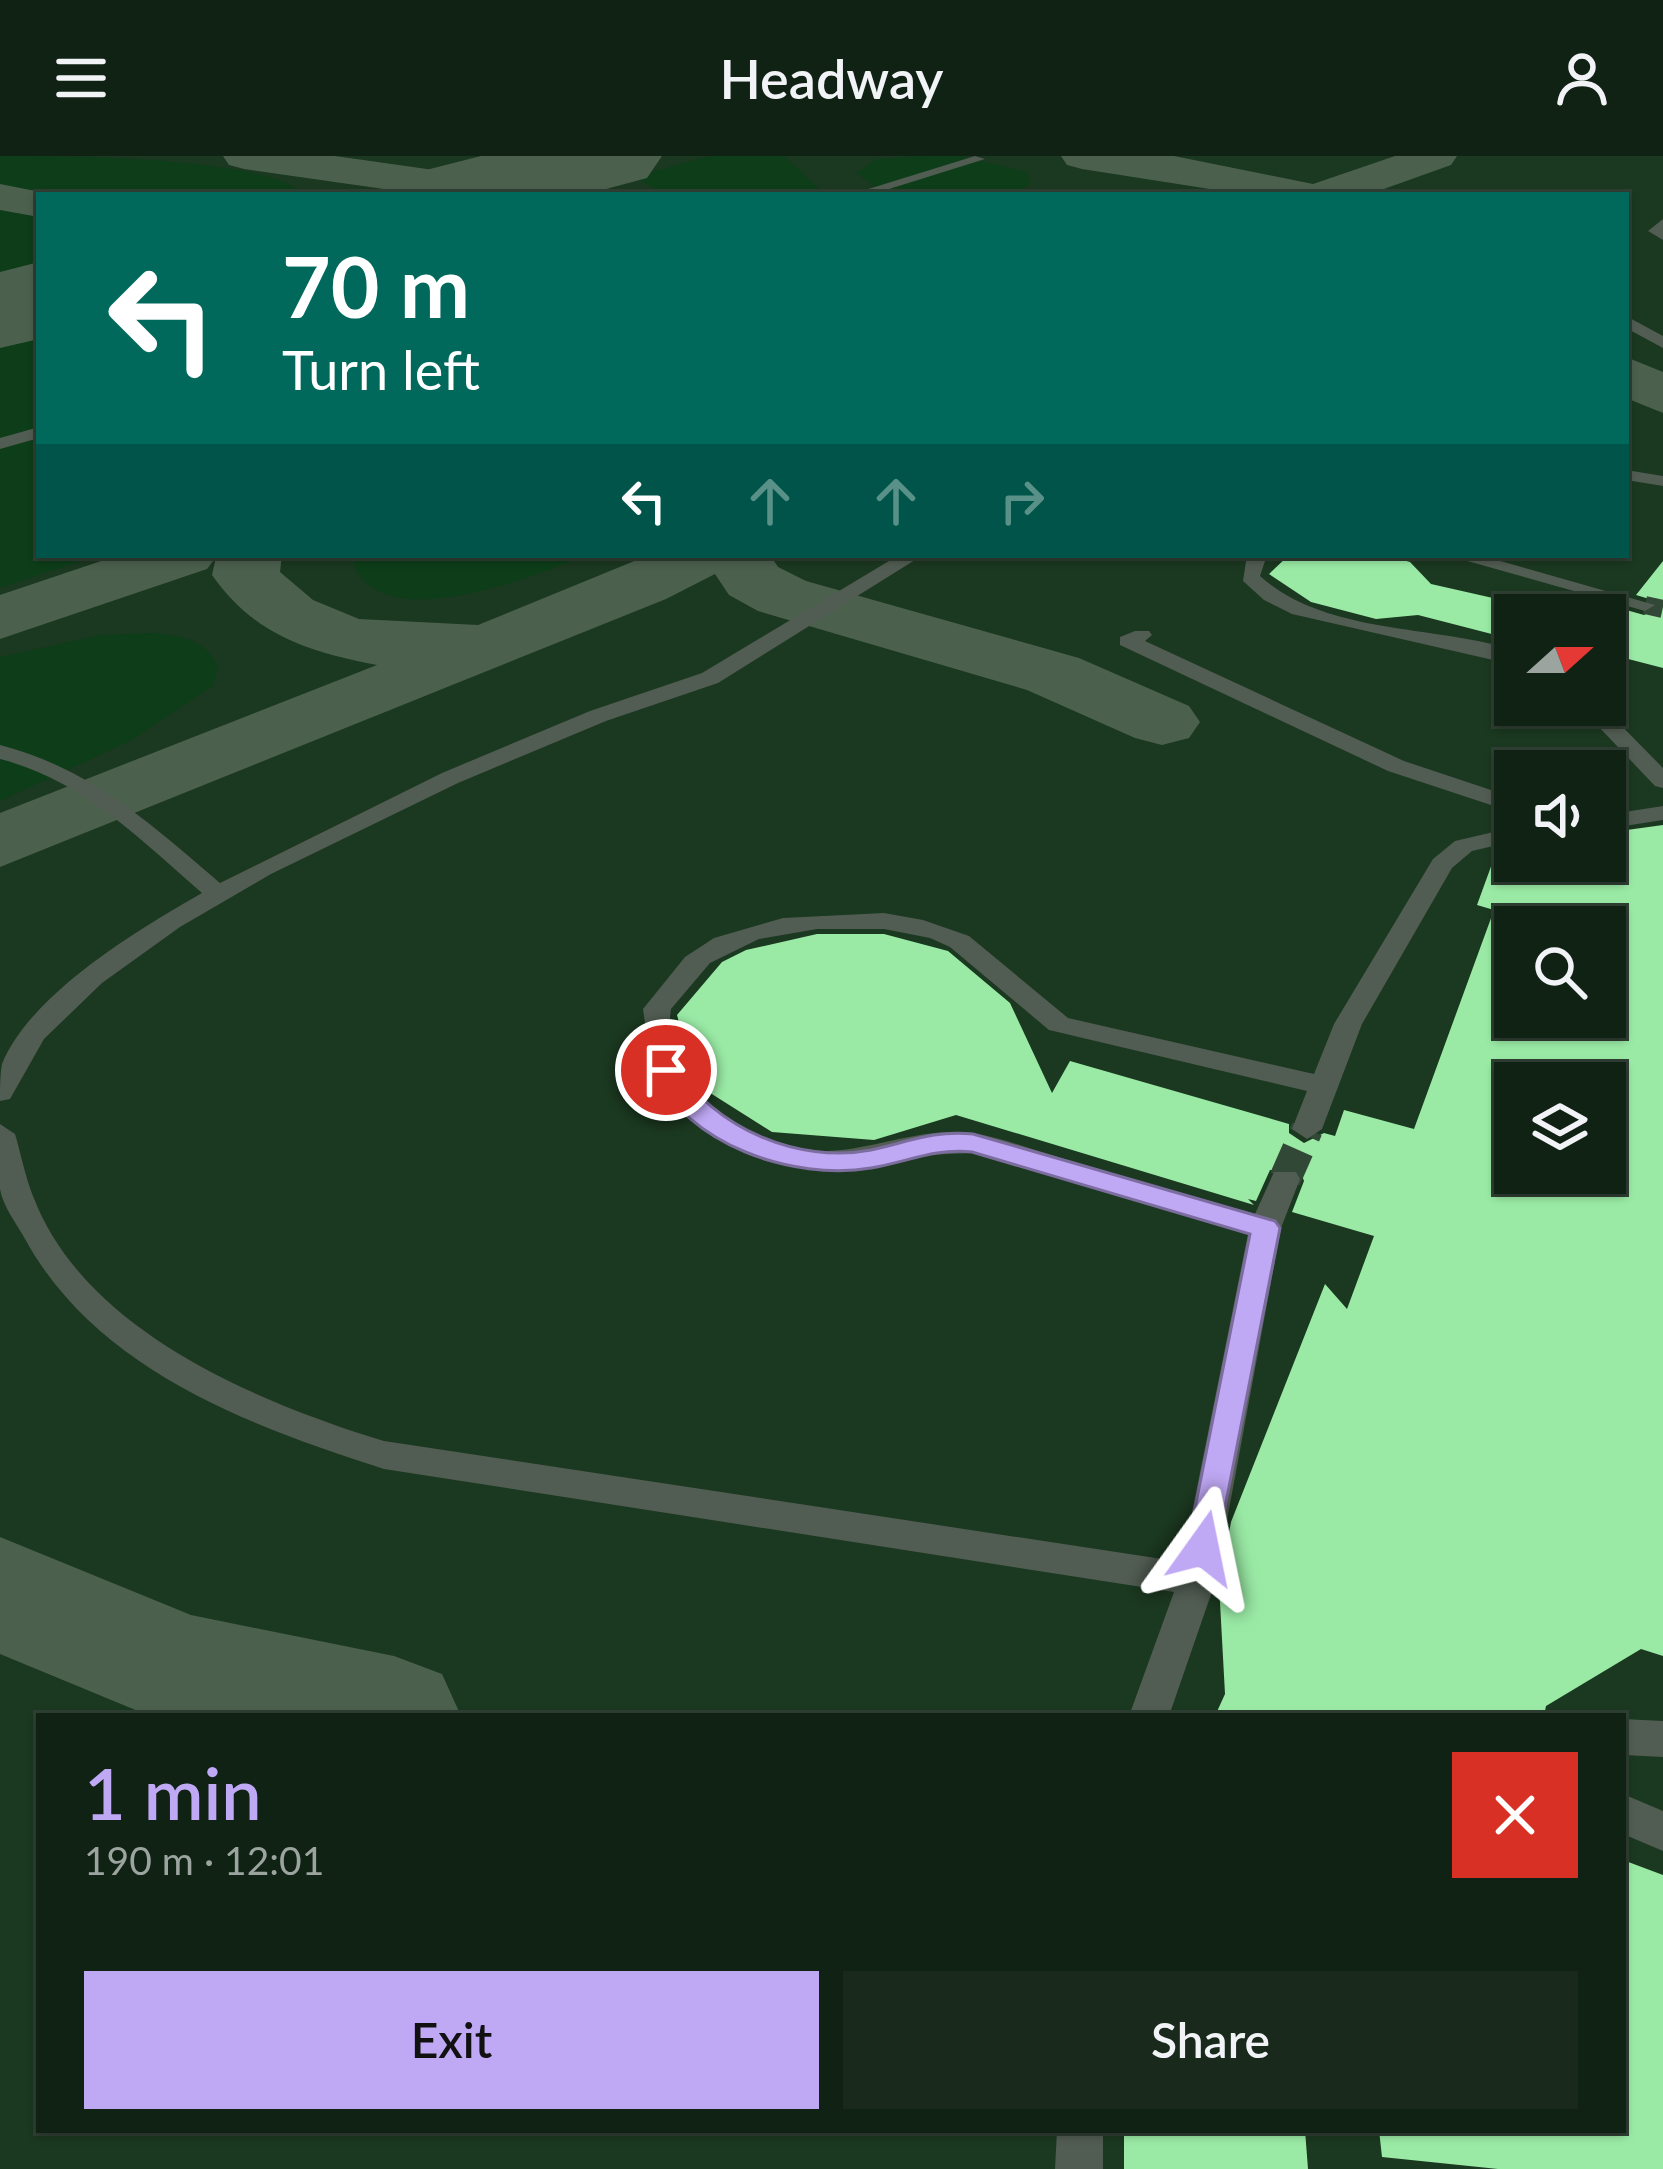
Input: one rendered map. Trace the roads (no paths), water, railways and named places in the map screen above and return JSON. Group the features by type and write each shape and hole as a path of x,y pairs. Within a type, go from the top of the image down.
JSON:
{"lane":[{"path":"866,192 979,159"},
{"path":"1663,223 1654,230 1663,236"},
{"path":"1629,323 1655,338"},
{"path":"0,443 36,433"},
{"path":"1629,475 1663,481"},
{"path":"0,1092 17,1053 56,1009 122,957 219,895 300,849 577,725 707,680 908,558"},
{"path":"1256,558 1250,577 1261,591 1292,609 1363,626 1441,636 1494,652"},
{"path":"1467,558 1645,605"},
{"path":"1142,635 1126,641 1396,766 1494,799"},
{"path":"1608,726 1663,782"},
{"path":"0,752 37,758 67,772 219,895"},
{"path":"1626,819 1663,813"},
{"path":"1307,1129 1348,1024 1442,863 1464,846 1494,839"},
{"path":"1265,1228 973,1143 937,1139 868,1160 780,1156 712,1123 674,1088 656,1014 664,997 703,955 724,944 829,919 917,926 997,964 1027,1006 1059,1024 1321,1085"},
{"path":"0,1134 19,1201 45,1251 77,1290 178,1368 270,1418 384,1455 1197,1580"},
{"path":"1150,1713 1197,1580 1265,1228 1285,1179"},
{"path":"1626,1737 1663,1739"},
{"path":"1626,1814 1663,1832"},
{"path":"1079,2169 1080,2133"}],"tunnel":[{"path":"1645,605 1663,609"},
{"path":"1285,1179 1307,1129"}]}
